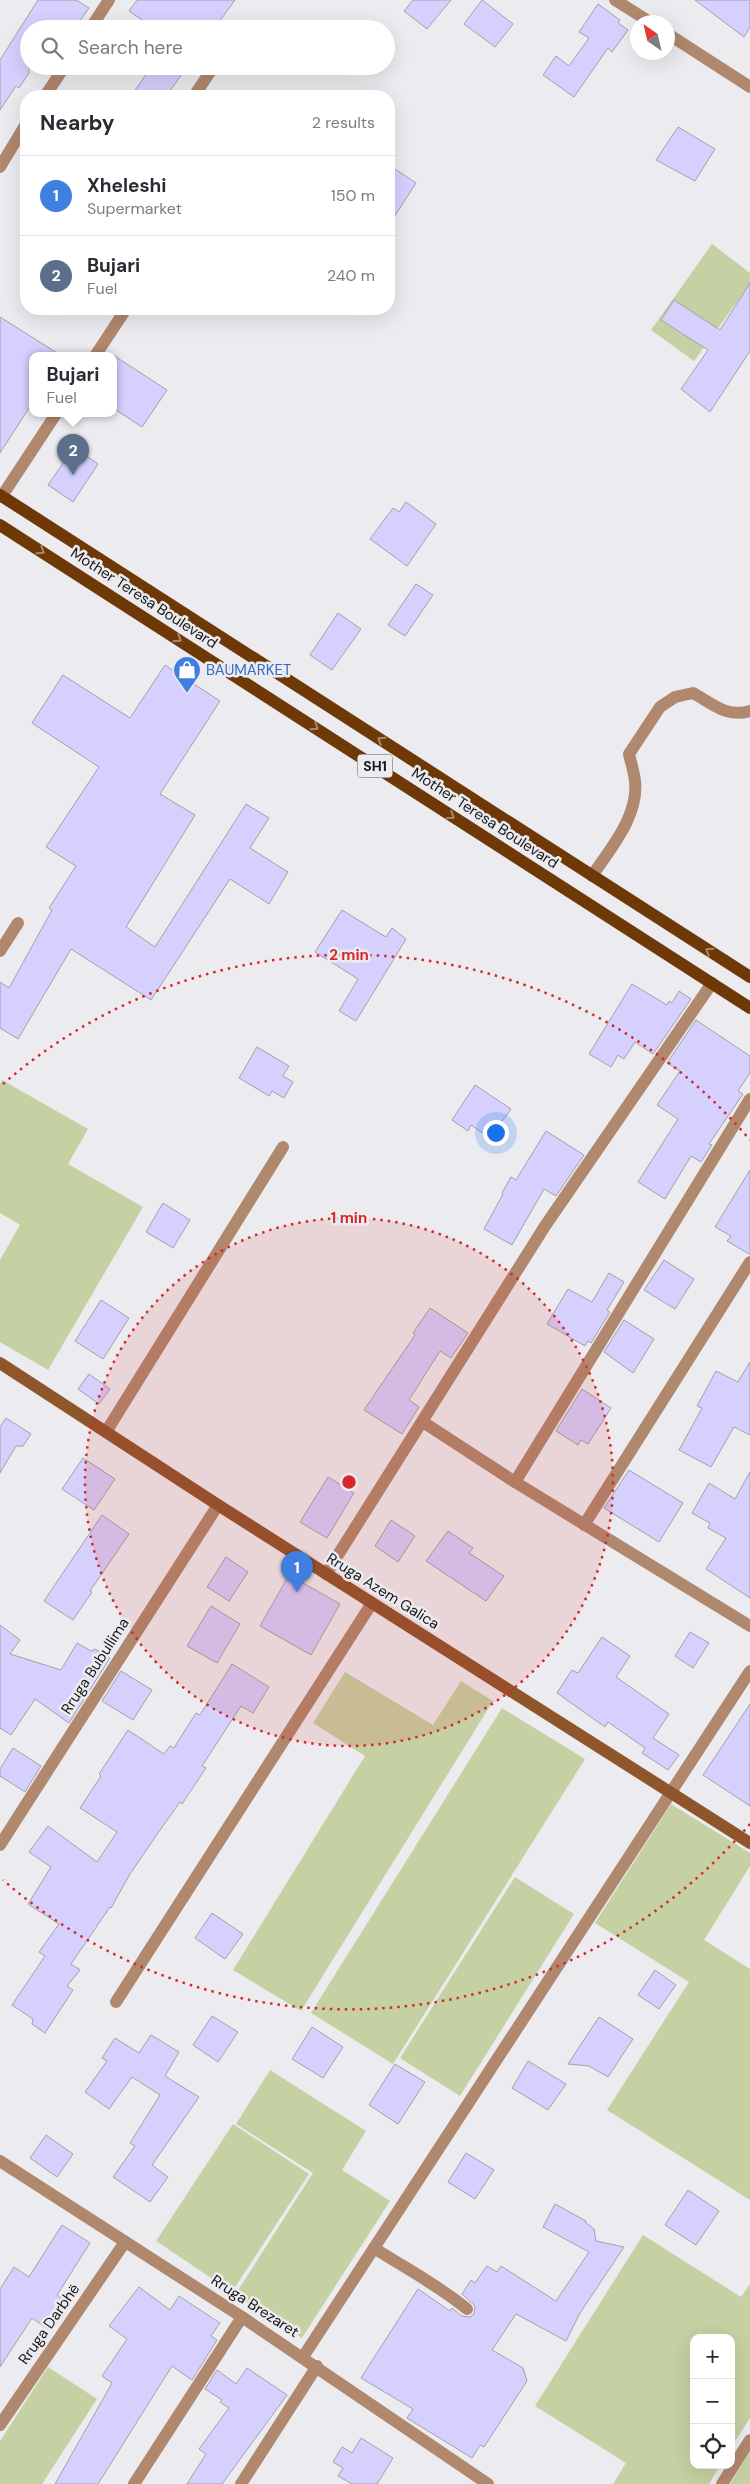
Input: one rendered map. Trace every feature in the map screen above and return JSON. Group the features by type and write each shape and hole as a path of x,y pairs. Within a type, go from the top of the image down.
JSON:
{"main road":[{"name":"Mother Teresa Boulevard","path":"1,496 750,978"},
{"name":"Mother Teresa Boulevard","path":"0,525 750,1008"}],"street":[{"path":"96,20 109,0"},
{"path":"615,0 639,15"},
{"path":"675,39 750,87"},
{"path":"49,90 59,75"},
{"path":"198,90 208,75"},
{"path":"0,167 20,134"},
{"path":"98,352 122,315"},
{"path":"1,496 54,417"},
{"path":"592,876 621,832 632,807 635,782 629,754 660,706 675,697 693,693 724,711 737,714 750,711"},
{"path":"0,951 18,923"},
{"path":"326,1574 545,1226 712,983"},
{"path":"515,1482 750,1099"},
{"path":"106,1432 283,1148"},
{"path":"584,1525 750,1262"},
{"name":"Rruga Azem Galica","path":"0,1363 218,1505 750,1843"},
{"path":"422,1422 584,1525 750,1626"},
{"name":"Rruga Bubullima","path":"0,1845 218,1505"},
{"path":"116,2002 372,1603"},
{"path":"303,2357 750,1671"},
{"name":"Rruga Brezaret","path":"0,2161 317,2366 488,2484"},
{"name":"Rruga Darbhë","path":"0,2425 125,2242"},
{"path":"374,2248 415,2275 444,2290 467,2309"},
{"path":"134,2484 242,2317"},
{"path":"241,2484 317,2366"},
{"path":"722,2484 750,2440"}],"green space":[{"path":"712,244 750,273 750,284 694,361 651,330"},
{"path":"2,1080 88,1129 68,1164 143,1207 48,1370 0,1342 0,1260 20,1225 0,1213 0,1084"},
{"path":"345,1672 433,1725 461,1681 493,1701 301,2011 233,1970 365,1756 313,1723"},
{"path":"502,1708 585,1759 393,2064 311,2013"},
{"path":"671,1804 750,1853 750,1866 704,1940 750,1969 750,2200 607,2110 689,1982 595,1923"},
{"path":"515,1877 574,1914 460,2096 400,2058"},
{"path":"270,2070 366,2131 342,2170 390,2201 302,2338 235,2295 313,2173 236,2124"},
{"path":"233,2124 309,2174 232,2292 156,2241"},
{"path":"643,2235 741,2297 750,2284 750,2418 735,2442 735,2334 690,2334 690,2469 718,2469 709,2484 613,2484 626,2463 535,2406"},
{"path":"48,2367 97,2399 42,2484 0,2484 0,2441"},
{"path":"750,2452 750,2484 730,2484"}],"building":[{"path":"38,0 76,0 89,8 80,20 25,20"},
{"path":"137,0 235,0 221,20 142,20 129,11"},
{"path":"413,0 451,0 427,29 404,11"},
{"path":"482,0 513,24 495,47 464,24"},
{"path":"695,0 750,0 750,27 744,37"},
{"path":"598,4 620,20 618,23 628,30 612,52 608,48 574,97 543,75 556,56 569,66 589,38 579,32"},
{"path":"20,28 20,75 28,75 19,88 16,86 0,110 0,60"},
{"path":"146,75 181,75 170,90 135,90"},
{"path":"678,127 715,149 695,181 656,160"},
{"path":"395,169 416,183 395,216"},
{"path":"750,283 750,351 710,412 681,389 708,350 661,320 674,300 720,330"},
{"path":"0,317 56,352 29,352 29,408 0,453"},
{"path":"117,358 167,390 142,427 117,411"},
{"path":"74,447 98,464 73,502 48,485"},
{"path":"406,502 436,524 407,566 370,539 393,508 399,512"},
{"path":"416,584 433,595 405,636 388,625"},
{"path":"338,613 361,629 332,670 310,655"},
{"path":"165,665 220,701 160,794 195,815 126,927 155,947 246,804 269,818 250,848 288,872 269,904 230,879 151,1000 71,949 18,1039 0,1028 0,982 9,988 52,910 49,908 76,866 46,847 99,767 32,723 63,675 130,718"},
{"path":"342,910 386,937 392,928 406,939 356,1021 339,1011 358,979 315,952"},
{"path":"632,984 667,1005 669,1001 672,1003 679,991 691,999 653,1054 635,1042 624,1059 618,1055 611,1067 589,1054"},
{"path":"696,1020 750,1056 750,1073 738,1091 743,1094 709,1144 712,1145 701,1162 691,1156 665,1199 638,1182 678,1119 657,1105 680,1071 667,1063"},
{"path":"257,1047 289,1066 283,1076 293,1082 284,1098 272,1091 269,1096 239,1078"},
{"path":"475,1085 511,1109 490,1138 471,1125 468,1131 452,1120"},
{"path":"546,1131 584,1155 556,1196 544,1189 512,1245 484,1229 511,1177 516,1180"},
{"path":"750,1170 749,1254 727,1241 731,1236 715,1227"},
{"path":"163,1203 190,1220 173,1248 146,1232"},
{"path":"664,1260 694,1279 675,1309 644,1290"},
{"path":"609,1273 624,1282 607,1310 610,1312 591,1343 588,1341 585,1346 547,1324 568,1289 592,1302"},
{"path":"101,1300 129,1318 103,1359 75,1341"},
{"path":"430,1308 468,1333 451,1358 440,1351 409,1400 419,1407 402,1434 364,1410 415,1335 413,1333"},
{"path":"624,1320 654,1339 633,1373 604,1352"},
{"path":"750,1362 750,1435 734,1427 711,1467 679,1450 702,1408 697,1406 716,1371 738,1382"},
{"path":"89,1374 110,1389 99,1404 78,1389"},
{"path":"582,1389 611,1408 588,1444 581,1440 578,1445 556,1431"},
{"path":"6,1418 31,1434 23,1446 16,1446 0,1473 0,1427"},
{"path":"83,1458 115,1479 94,1510 62,1489"},
{"path":"629,1470 683,1503 659,1542 604,1508"},
{"path":"750,1472 750,1598 706,1569 726,1538 708,1528 710,1523 692,1513 709,1483 735,1499"},
{"path":"328,1477 354,1493 327,1538 300,1522"},
{"path":"102,1515 129,1534 90,1591 92,1592 73,1620 44,1601"},
{"path":"391,1520 415,1536 398,1562 375,1546"},
{"path":"448,1531 473,1548 469,1553 504,1576 486,1601 426,1561"},
{"path":"226,1557 248,1572 229,1601 207,1587"},
{"path":"289,1575 340,1604 311,1655 260,1626"},
{"path":"211,1606 240,1624 217,1663 187,1646"},
{"path":"0,1625 20,1640 10,1654 61,1670 77,1643 91,1651 95,1649 110,1658 69,1723 35,1699 11,1735 0,1728"},
{"path":"690,1632 709,1643 693,1668 675,1656"},
{"path":"602,1637 630,1656 616,1677 669,1714 653,1738 679,1755 668,1770 642,1753 645,1748 608,1722 605,1727 557,1693 572,1670 578,1673"},
{"path":"232,1664 269,1687 253,1713 241,1706 202,1766 206,1768 182,1804 180,1802 158,1833 130,1874 111,1908 71,1964 80,1970 67,1986 73,1990 45,2033 32,2024 33,2019 12,2005 45,1956 39,1952 59,1924 28,1904 51,1867 29,1852 48,1826 97,1862 117,1832 80,1808 101,1776 99,1774 128,1730 164,1754 170,1746 174,1748 196,1713 200,1715"},
{"path":"121,1671 152,1690 133,1720 102,1701"},
{"path":"750,1704 750,1806 703,1775"},
{"path":"13,1748 41,1766 25,1792 0,1776 0,1769"},
{"path":"212,1913 243,1934 225,1959 195,1938"},
{"path":"655,1970 676,1985 659,2009 638,1995"},
{"path":"212,2016 238,2032 218,2062 193,2045"},
{"path":"599,2017 633,2039 608,2077 589,2066 568,2064"},
{"path":"312,2027 343,2047 323,2078 292,2059"},
{"path":"151,2035 179,2052 165,2076 199,2097 152,2165 168,2177 150,2202 113,2177 135,2146 130,2143 160,2095 132,2077 109,2109 85,2092 107,2061 102,2058 115,2038 139,2053"},
{"path":"528,2061 566,2084 548,2110 512,2088"},
{"path":"395,2064 425,2082 398,2124 369,2105"},
{"path":"46,2135 73,2154 57,2177 30,2158"},
{"path":"466,2153 494,2170 475,2199 448,2182"},
{"path":"688,2190 719,2211 696,2245 665,2225"},
{"path":"555,2204 586,2221 594,2229 596,2241 624,2247 580,2313 566,2341 516,2314 492,2350 523,2368 527,2381 484,2447 480,2445 472,2458 407,2418 413,2409 361,2378 418,2289 450,2311 452,2308 462,2316 470,2317 474,2314 475,2306 462,2294 471,2280 475,2283 487,2266 497,2272 501,2266 556,2301 589,2252 543,2227"},
{"path":"62,2225 90,2243 57,2295 69,2303 51,2331 32,2318 0,2367 0,2289 14,2267 29,2277"},
{"path":"139,2287 170,2310 179,2296 220,2323 211,2336 217,2340 192,2380 172,2366 98,2484 55,2484 112,2383 102,2376 127,2339 109,2326"},
{"path":"247,2368 287,2395 222,2484 187,2484 206,2454 199,2449 229,2408 220,2402 222,2400 205,2389 217,2370 236,2384"},
{"path":"361,2438 393,2458 377,2484 352,2484 338,2476 343,2468 333,2462 342,2447 352,2453"}],"place":[{"name":"Bujari","path":"73,475"},
{"name":"BAUMARKET","path":"187,694"},
{"name":"Xheleshi","path":"297,1592"}]}
